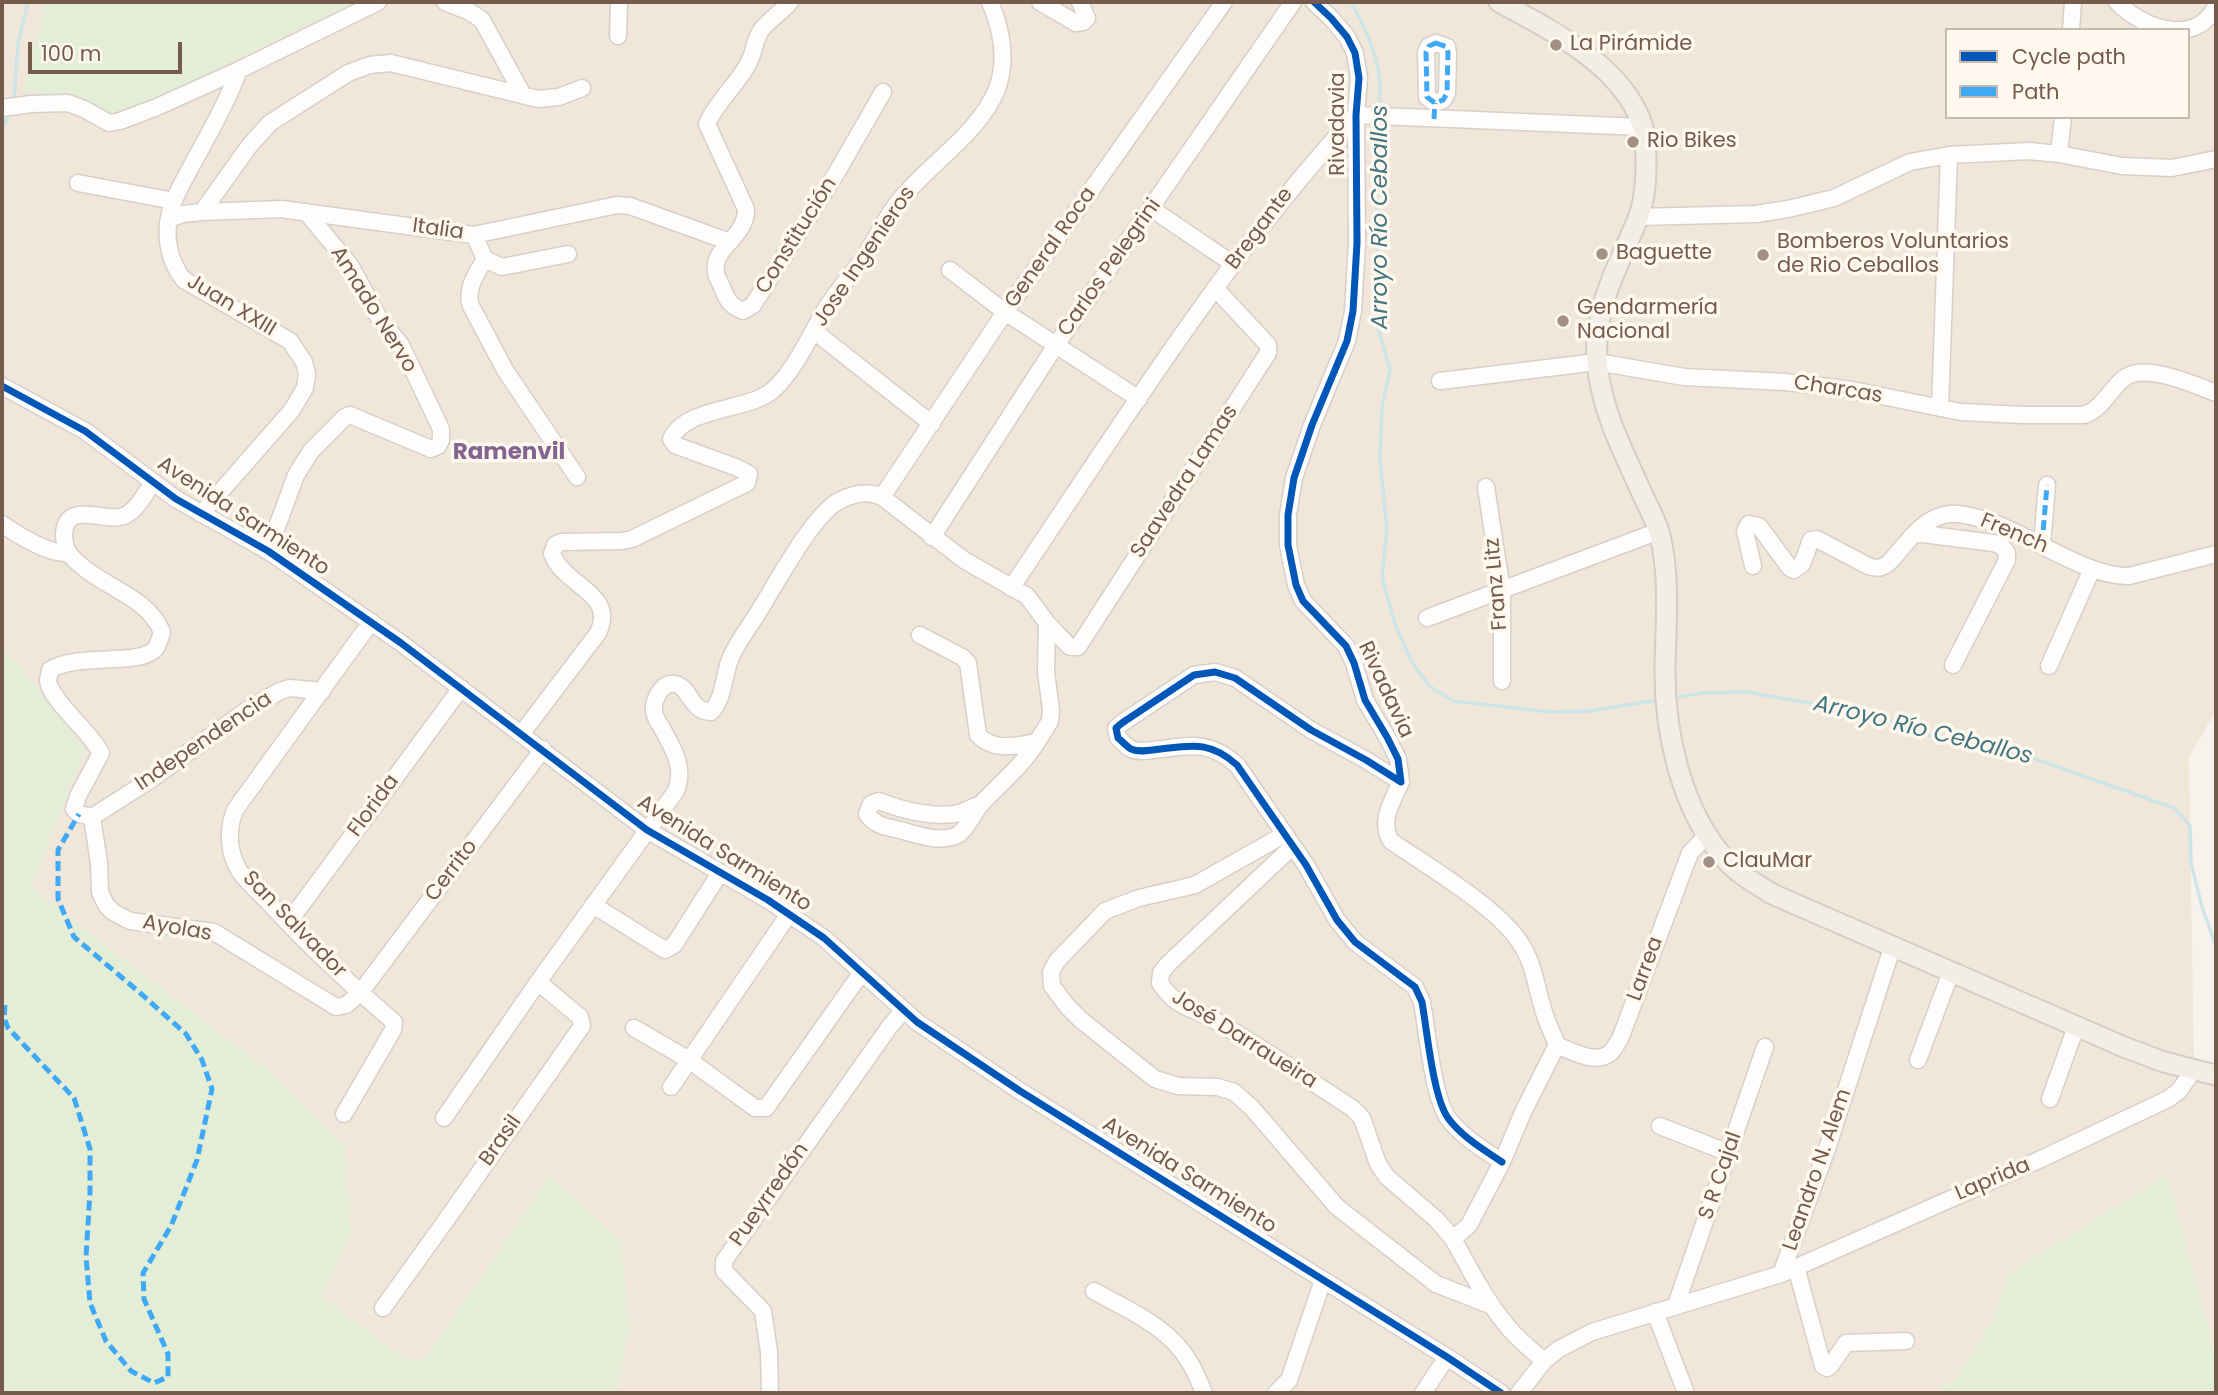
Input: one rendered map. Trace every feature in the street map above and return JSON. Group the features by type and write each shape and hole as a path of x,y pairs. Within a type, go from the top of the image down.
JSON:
{"main road":[{"path":"1499,2 1573,44 1599,66 1623,89 1643,127 1646,170 1638,217 1608,286 1597,330 1597,362 1603,401 1610,423 1659,531 1664,557 1667,622 1665,710 1675,764 1707,835 1725,860 1772,894 2076,1027 2164,1062 2216,1075"}],"street":[{"path":"2,108 68,103 109,123 120,121 158,107 239,70 378,2"},
{"path":"445,2 482,20 523,95"},
{"path":"618,36 619,2"},
{"name":"Constitución","path":"790,2 762,28 750,60 707,124 746,209 746,218 741,229 716,262 715,271 727,300 733,307 743,312 753,305 837,172 883,92"},
{"name":"Jose Ingenieros","path":"522,733 598,633 602,624 602,608 597,600 561,571 552,554 555,545 561,542 632,539 747,483 749,474 738,467 675,444 671,439 674,432 685,424 723,408 763,398 775,388 814,331 823,313 865,256 893,209 918,179 984,112 1002,73 1004,53 997,18 990,2"},
{"path":"1040,2 1076,23 1087,18 1080,2"},
{"name":"General Roca","path":"882,497 1005,312 1224,2"},
{"name":"Carlos Pelegrini","path":"932,537 1056,345 1293,2"},
{"name":"Rivadavia","path":"1314,2 1347,37 1355,53 1360,115 1357,243 1353,312 1347,341 1312,425 1294,478 1288,515 1288,545 1296,585 1304,601 1346,646 1365,700 1398,759 1401,782"},
{"path":"2071,28 2073,2"},
{"path":"2117,2 2146,24 2164,28"},
{"path":"2190,29 2213,13 2216,6"},
{"path":"202,212 250,145 270,123 348,73 370,65 391,63 538,99 559,97 582,88"},
{"name":"Juan XXIII","path":"201,514 292,410 305,388 307,374 304,362 290,341 184,280 174,269 170,255 167,234 174,201 229,96 239,70"},
{"path":"1360,115 1393,117 1435,111 1643,127"},
{"name":"Bregante","path":"1011,588 1215,288 1281,199 1360,115"},
{"path":"2059,154 2063,119"},
{"path":"1638,217 1756,214 1788,209 1834,198 1910,162 1950,155 2029,151 2122,166 2172,168 2216,159"},
{"path":"1940,408 1950,155"},
{"path":"78,183 174,201"},
{"path":"474,234 617,205 630,206 730,242"},
{"name":"Italia","path":"169,219 202,212 281,209 474,234 485,259 471,285 471,306 505,370 577,477"},
{"path":"1152,209 1233,264"},
{"name":"Amado Nervo","path":"268,551 296,475 311,451 345,417 350,415 363,419 431,449 438,446 441,440 441,429 401,345 379,318 350,265 306,212"},
{"path":"485,259 502,267 568,254"},
{"path":"950,270 1005,312 1139,399"},
{"name":"Saavedra Lamas","path":"1046,624 1070,646 1078,647 1268,353 1268,345 1215,288"},
{"path":"814,331 932,424"},
{"name":"Charcas","path":"1440,381 1597,362 1684,377 1785,382 1852,390 1961,412 2022,415 2084,415 2094,412 2124,377 2135,373 2149,372 2216,393"},
{"name":"Avenida Sarmiento","path":"2,386 85,430 153,482 201,514 268,551 371,622 522,733 647,830 789,914 824,938 917,1021 1020,1091 1501,1393"},
{"path":"92,817 79,814 74,809 101,753 95,740 52,690 48,680 50,670 60,663 144,656 155,650 162,632 156,618 146,607 87,571 67,553 64,530 69,520 80,514 121,517 129,514 153,482"},
{"path":"2042,545 2047,485"},
{"name":"Franz Litz","path":"1486,488 1502,591 1502,681"},
{"path":"444,1118 676,791 680,771 675,751 654,711 656,698 668,684 675,684 683,688 694,705 705,712 711,712 721,698 724,677 732,655 798,549 835,503 849,496 873,493 882,497 964,560 1027,596 1046,624 1046,672 1052,710 1050,721 1027,758 981,804 960,833 950,837 932,838 879,825 867,814 871,804 879,801 915,812 937,814 956,814 981,804"},
{"name":"French","path":"1752,566 1745,531 1749,524 1759,526 1794,570 1802,564 1811,540 1817,539 1868,566 1877,568 1886,565 1915,533 1932,520 1950,514 1971,516 2002,525 2092,569 2116,576 2129,576 2216,554"},
{"path":"2,524 16,534 59,553 67,553"},
{"path":"1427,618 1659,531"},
{"path":"1915,533 1993,543 2002,546 2007,553 2007,560 1953,665"},
{"path":"2049,666 2092,569"},
{"name":"San Salvador","path":"344,1114 393,1030 394,1022 288,923 241,872 229,842 230,823 235,810 371,622"},
{"path":"920,635 968,663 978,735 981,739 993,745 1009,747 1037,742"},
{"name":"Rivadavia","path":"1289,840 1237,765 1223,753 1198,746 1141,751 1130,748 1118,738 1116,728 1194,675 1215,672 1235,678 1311,730 1401,782"},
{"name":"Independencia","path":"92,817 150,780 247,710 280,691 290,688 322,691"},
{"name":"Florida","path":"288,923 461,688"},
{"name":"Cerrito","path":"360,993 543,749"},
{"path":"1401,782 1386,816 1386,832 1391,841 1481,904 1505,925 1521,944 1532,968 1542,1008 1557,1045 1524,1110 1502,1162 1469,1224 1453,1239 1473,1279 1490,1305 1509,1329 1544,1361"},
{"name":"Ayolas","path":"92,817 100,892 113,912 130,921 214,932 335,1007 346,1006 360,993"},
{"name":"Larrea","path":"1557,1045 1578,1054 1600,1058 1611,1053 1620,1039 1690,853 1707,835"},
{"path":"1490,1305 1436,1284 1337,1207 1252,1108 1234,1093 1217,1087 1178,1086 1156,1079 1067,1006 1052,986 1051,972 1057,961 1105,911 1139,898 1195,885 1289,840 1337,920 1355,942 1415,987 1422,1002 1439,1099 1443,1108 1467,1138 1502,1162"},
{"name":"José Darraueira","path":"1289,840 1167,965 1161,973 1160,983 1169,996 1180,1004 1214,1020 1352,1108 1362,1118 1378,1164 1387,1177 1437,1220 1453,1239"},
{"path":"593,905 665,950 674,945 720,873"},
{"path":"671,1087 789,914"},
{"name":"Leandro N. Alem","path":"1519,1393 1544,1361 1559,1349 1592,1332 1788,1270 1893,945"},
{"path":"634,1028 689,1060 755,1108 766,1108 862,972"},
{"path":"1919,1060 1951,972"},
{"name":"Brasil","path":"383,1308 582,1026 580,1017 538,982"},
{"name":"Pueyrredón","path":"770,1393 769,1352 763,1311 724,1271 724,1261 904,1010"},
{"path":"2050,1099 2076,1027"},
{"name":"S R Cajal","path":"1676,1305 1765,1047"},
{"name":"Laprida","path":"1788,1270 2041,1159 2168,1099 2179,1091 2194,1069"},
{"path":"1660,1126 1729,1153"},
{"path":"1788,1270 1826,1368 1846,1343 1906,1341"},
{"path":"1276,1393 1290,1380 1323,1280"},
{"path":"1094,1291 1154,1325 1172,1340 1190,1362 1204,1393"},
{"path":"1655,1312 1686,1393"},
{"path":"1423,1393 1447,1357"}],"shaded area":[{"path":"2,2 2216,2 2216,710 2189,758 2194,1069 2216,1075 2216,1357 2167,1176 2031,1259 2007,1277 1996,1315 1956,1378 1936,1393 616,1393 630,1327 550,1175 424,1361 403,1357 320,1296 351,1234 269,1071 31,888 84,749 2,648"}],"green space":[{"path":"46,2 360,2 299,28 237,58 199,81 124,114 100,112 78,97 23,93"},
{"path":"2,644 85,749 31,888 269,1071 345,1145 351,1234 321,1296 403,1357 424,1361 550,1175 620,1240 630,1327 616,1393 2,1393"},
{"path":"2167,1175 2216,1357 2216,1393 1936,1393 1956,1378 1996,1315 2006,1277"}],"waterway":[{"name":"Arroyo Río Ceballos","path":"14,100 18,43 28,2"},
{"name":"Arroyo Río Ceballos","path":"1351,2 1375,55 1380,83 1379,113"},
{"name":"Arroyo Río Ceballos","path":"2,130 9,114"},
{"name":"Arroyo Río Ceballos","path":"1379,121 1377,325 1390,369 1382,407 1380,461 1387,529 1382,577 1394,621 1410,659 1429,686 1453,701 1551,712 1589,711 1659,700"},
{"name":"Arroyo Río Ceballos","path":"1673,698 1702,693 1747,692 1814,704 1838,705 1899,723 1930,736 2021,754 2174,808 2190,826 2191,863 2202,907 2216,946"}],"marked path":[{"path":"1436,43 1447,47 1448,53 1447,93 1443,100 1435,103 1427,97 1426,52 1429,46 1436,43"},
{"path":"1434,119 1435,103"},
{"path":"2042,545 2047,485"},
{"path":"5,1005 4,1018 8,1028 74,1098 90,1149 86,1257 90,1303 106,1341 131,1371 154,1383 168,1377 168,1354 144,1299 143,1273 171,1226 197,1160 212,1089 202,1060 186,1034 74,937 58,899 58,850 79,814"}],"cycle path":[{"path":"1314,2 1347,37 1355,53 1359,78 1356,115 1357,243 1353,311 1347,341 1312,425 1294,478 1288,515 1288,545 1296,585 1303,601 1346,646 1365,700 1398,759 1401,782 1311,730 1235,678 1215,672 1194,675 1116,728 1118,738 1134,750 1198,746 1217,751 1237,765 1306,865 1337,920 1355,942 1415,987 1422,1002 1434,1079 1443,1108 1460,1131 1502,1162"},
{"path":"2,386 85,431 176,499 268,551 401,643 647,830 768,900 824,938 917,1022 1020,1091 1501,1393"}],"place":[{"name":"La Pirámide","path":"1556,45"},
{"name":"Rio Bikes","path":"1633,142"},
{"name":"Baguette","path":"1602,254"},
{"name":"Bomberos Voluntarios de Rio Ceballos","path":"1763,255"},
{"name":"Gendarmería Nacional","path":"1563,321"},
{"name":"ClauMar","path":"1709,862"}],"district":[{"name":"Ramenvil","path":"509,453"}]}
